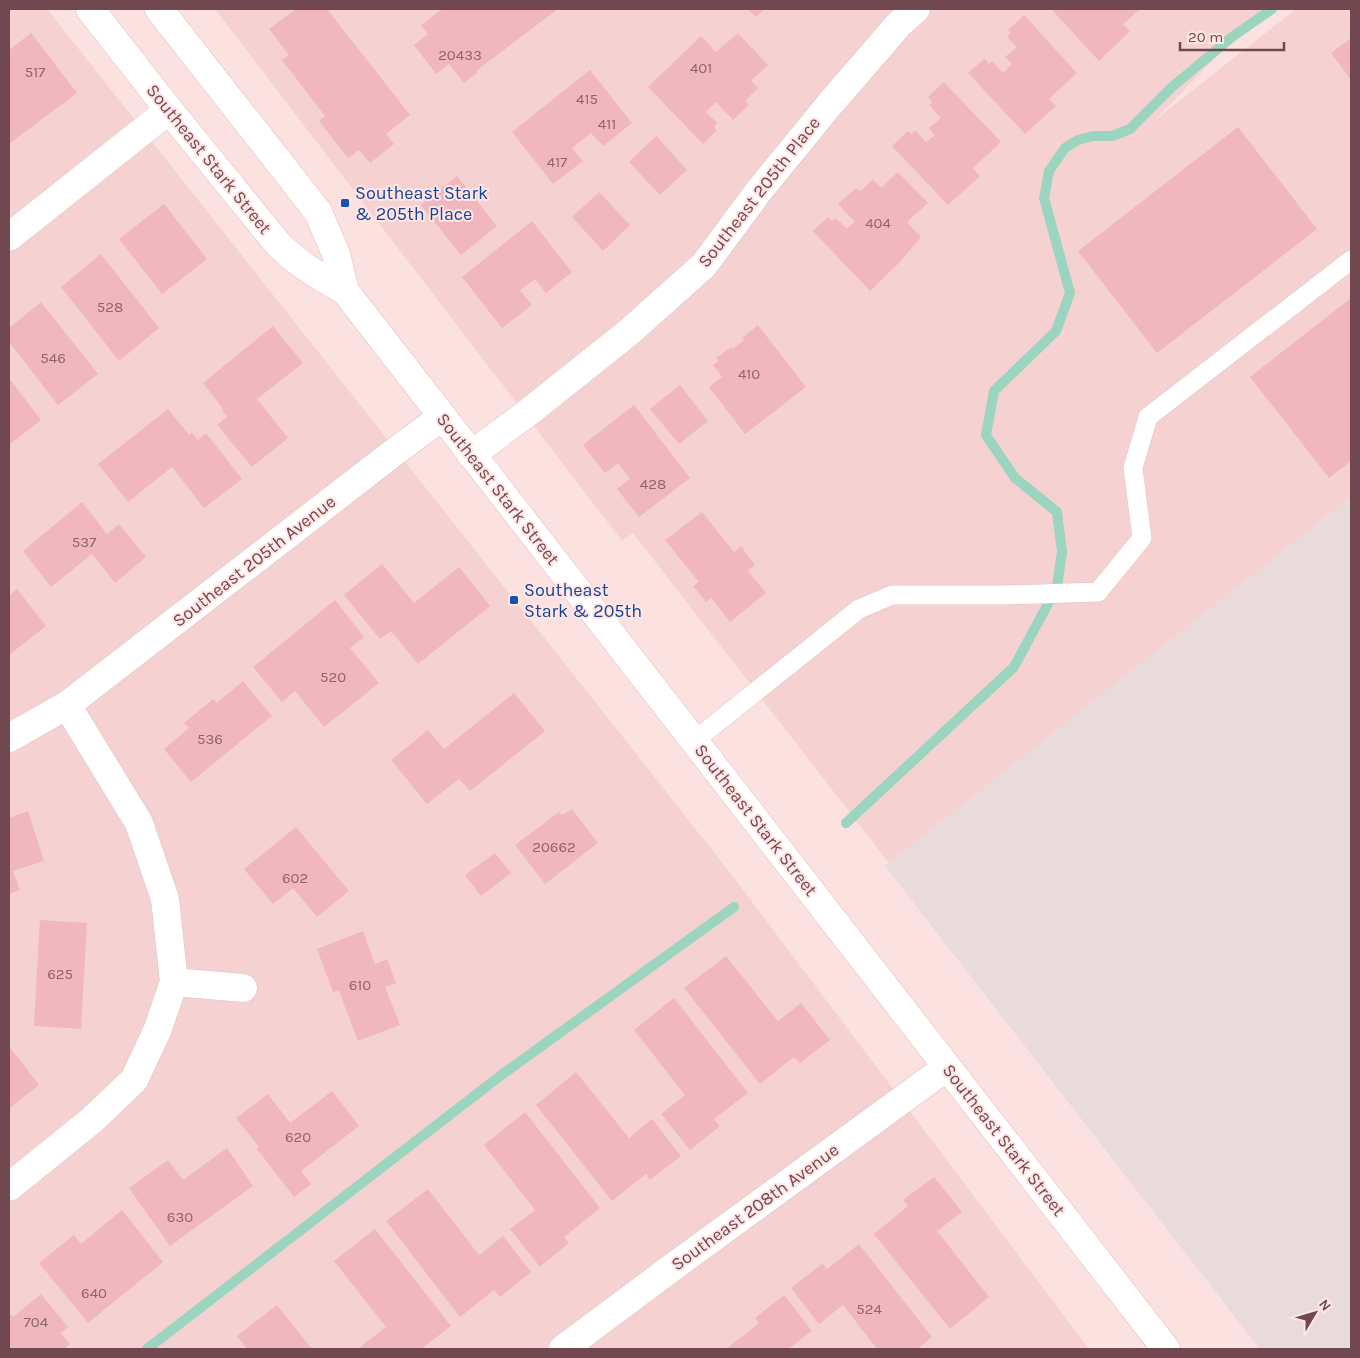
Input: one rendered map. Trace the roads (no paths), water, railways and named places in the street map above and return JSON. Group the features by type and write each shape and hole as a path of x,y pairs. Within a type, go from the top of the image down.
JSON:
{"street":[{"name":"Southeast Stark Street","path":"90,9 278,244 312,272 345,291 1166,1349"},
{"name":"Southeast Stark Street","path":"159,9 318,212 336,254 345,291"},
{"name":"Southeast 205th Place","path":"471,455 614,344 704,265 758,192 828,105 899,24 916,9"},
{"path":"9,237 169,110"},
{"name":"Southeast 205th Avenue","path":"9,738 67,706 385,459 442,417"},
{"path":"9,1187 92,1120 134,1080 157,1032 174,982 165,899 139,823 67,706"},
{"path":"174,982 243,988"},
{"name":"Southeast 208th Avenue","path":"563,1349 947,1067"}],"lane":[{"path":"694,741 859,609 892,595 1006,595 1098,592 1142,538 1133,468 1148,417 1351,260"}],"waterway":[{"path":"846,823 1014,667 1057,587 1062,552 1057,512 1015,478 986,435 994,391 1056,331 1070,293 1044,198 1049,171 1065,148 1078,140 1093,136 1112,136 1130,129 1172,87 1232,37 1272,9"},
{"path":"147,1349 500,1076 734,907"}],"place":[{"name":"Southeast Stark & 205th Place","path":"345,203"},
{"name":"Southeast Stark & 205th","path":"514,600"}]}
